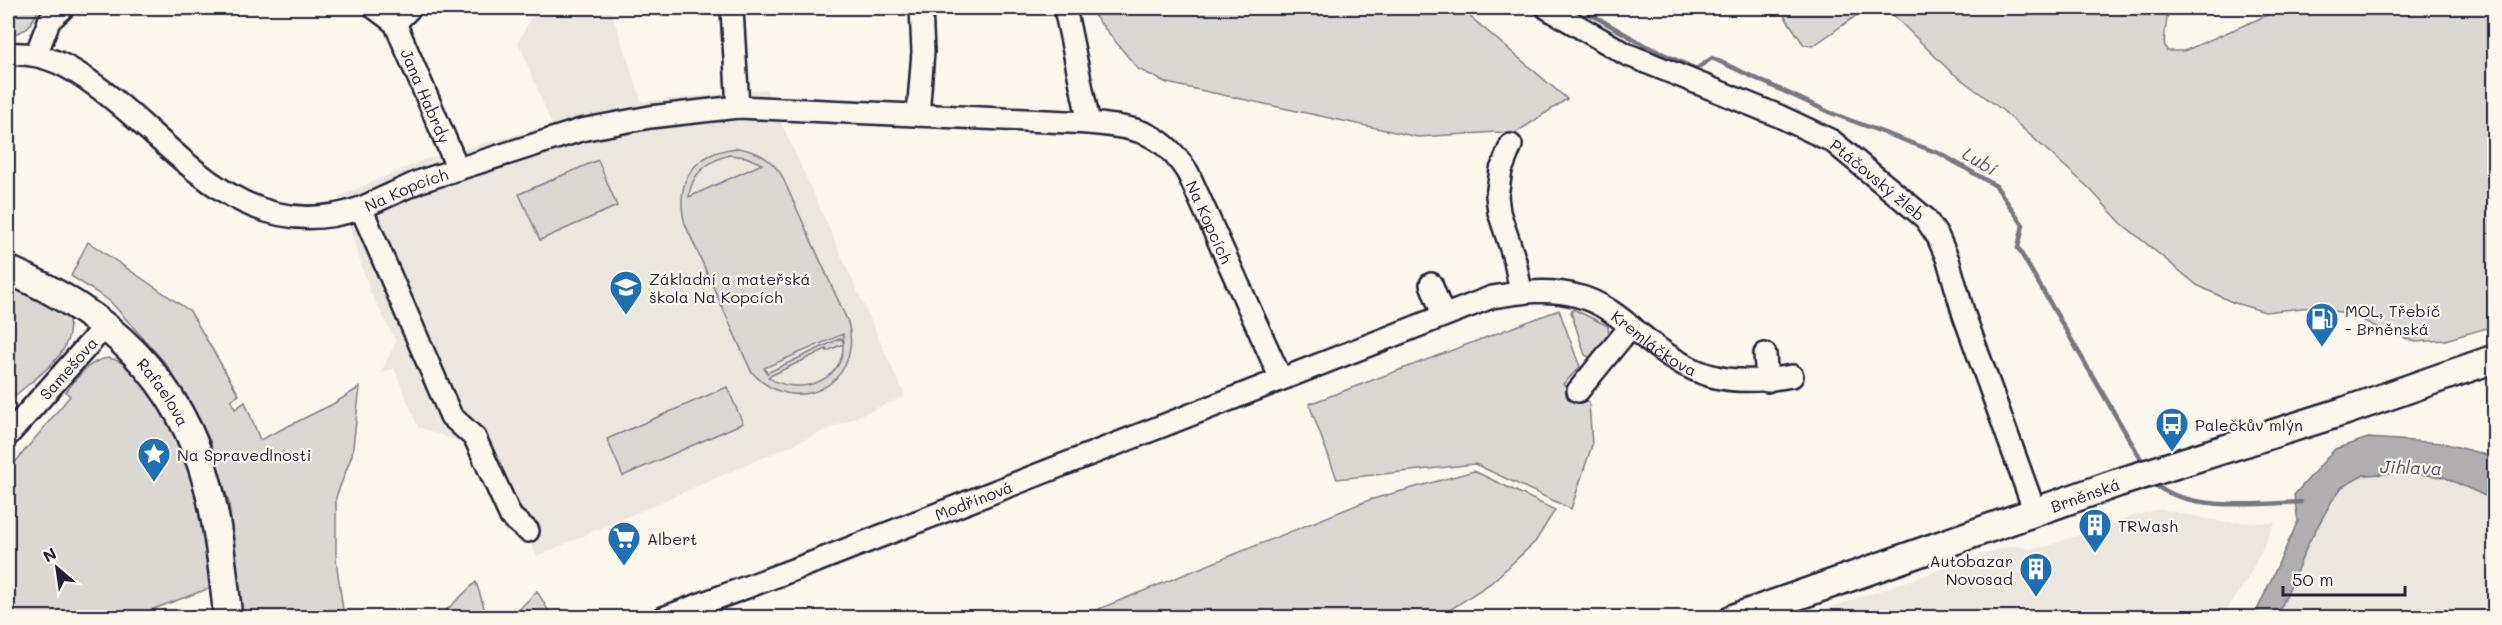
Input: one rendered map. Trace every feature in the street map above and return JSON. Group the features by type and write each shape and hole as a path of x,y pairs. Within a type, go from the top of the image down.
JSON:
{"main road":[{"name":"Rafaelova","path":"8,270 50,288 105,326 153,375 178,412 208,484 216,519 228,618"},
{"name":"Brněnská","path":"1734,618 2117,483 2439,379 2494,359"}],"street":[{"path":"36,55 49,21 63,8"},
{"name":"Jana Habrdy","path":"375,8 395,23 458,169"},
{"path":"395,23 410,8"},
{"path":"918,115 923,52 921,8"},
{"path":"1065,8 1089,123"},
{"name":"Ptáčovský žleb","path":"1547,8 1626,54 1779,116 1832,141 1925,218 1945,253 1964,315 2007,428 2035,512"},
{"path":"732,10 738,107"},
{"path":"8,54 36,55 54,60 76,71 135,118 203,179 241,202 270,213 318,217 361,208"},
{"name":"Na Kopcích","path":"528,531 511,517 475,438 452,416 361,208 418,182 581,130 650,117 738,107 1089,123 1141,131 1166,144 1178,156 1188,173 1281,379"},
{"path":"1511,145 1501,170 1497,196 1499,212 1515,261 1521,292"},
{"path":"1431,284 1443,315"},
{"name":"Kremláčkova","path":"1281,379 1492,297 1545,290 1581,296 1612,311 1682,366 1713,378 1744,382 1767,381 1792,376"},
{"name":"Samešova","path":"8,435 105,326"},
{"path":"1578,391 1631,326"},
{"path":"1765,354 1767,381"},
{"name":"Modřínová","path":"663,618 817,561 1281,379"}],"shaded area":[{"path":"8,8 40,8 27,29 8,37"},
{"name":"Základní a mateřská škola Na Kopcích","path":"610,8 642,102 766,89 905,396 537,556 522,529 506,534 472,446 418,427 394,368 381,373 396,341 370,291 339,196 426,159 552,125 518,42 534,12"},
{"path":"1088,8 1460,8 1567,99 1514,134 1497,132 1418,137 1167,83 1138,69"},
{"path":"1779,8 1867,8 1813,46 1804,45"},
{"path":"1886,8 2168,8 2164,43 2167,51 2184,51 2284,8 2494,8 2494,326 2445,340 2416,342 2380,329 2351,314 2311,307 2265,312 2232,302 2197,285 2121,223 2089,188 2001,109 1950,71"},
{"path":"738,148 757,153 768,160 781,174 848,322 850,344 846,364 836,379 821,389 804,394 786,393 768,386 751,371 685,224 682,195 690,172 709,156","holes":["729,155 746,157 762,164 689,197 697,175 714,161","843,334 844,343 841,338 767,373 764,368","843,344 836,368 816,383 791,386 768,377 826,349 827,351"]},
{"path":"598,160 617,206 540,240 519,194"},
{"path":"88,242 190,311 239,395 231,400 235,409 245,402 260,440 333,404 360,387 352,455 336,497 336,560 344,617 240,617 229,503 210,441 166,364 110,301 71,276"},
{"path":"8,284 16,285 68,316 70,330 66,343 51,365 8,402"},
{"path":"1573,309 1608,326 1609,337 1591,358 1585,355 1571,312"},
{"path":"1559,310 1580,367 1563,384 1583,403 1586,400 1589,403 1592,445 1571,509 1475,464 1337,479 1309,404"},
{"path":"108,358 125,365 140,378 155,398 180,445 202,509 213,587 148,611 150,617 8,617 8,471 70,396 66,392 79,375 95,362"},
{"path":"727,387 743,423 623,476 607,439"},
{"path":"1474,471 1555,510 1535,542 1491,583 1439,617 1079,617 1369,500"},
{"path":"2407,473 2444,477 2494,500 2494,617 2277,618 2309,542 2342,487 2364,475"},
{"path":"2161,509 2223,522 2275,523 2247,580 2222,617 1803,617 2003,548 2016,546 2030,549 2048,546 2132,516"},
{"path":"476,582 487,617 439,617"},
{"path":"537,591 552,617 512,617"}],"water":[{"name":"Jihlava","path":"2368,438 2443,443 2494,457 2494,500 2444,477 2407,473 2364,475 2342,487 2332,501 2309,542 2277,617 2254,617 2298,521 2294,495 2335,449"}],"waterway":[{"name":"Lubí","path":"1580,8 1644,45 1696,69 1712,58 1831,113 1941,154 1996,186 2023,225 2018,248 2145,466"},
{"name":"Lubí","path":"2152,482 2166,492 2203,502 2223,504 2301,502"}],"place":[{"name":"Základní a mateřská škola Na Kopcích","path":"626,316"},
{"name":"MOL, Třebíč - Brněnská","path":"2322,348"},
{"name":"Palečkův mlýn","path":"2172,453"},
{"name":"Na Spravedlnosti","path":"154,483"},
{"name":"TRWash","path":"2095,554"},
{"name":"Albert","path":"624,567"},
{"name":"Autobazar Novosad","path":"2036,598"}]}
